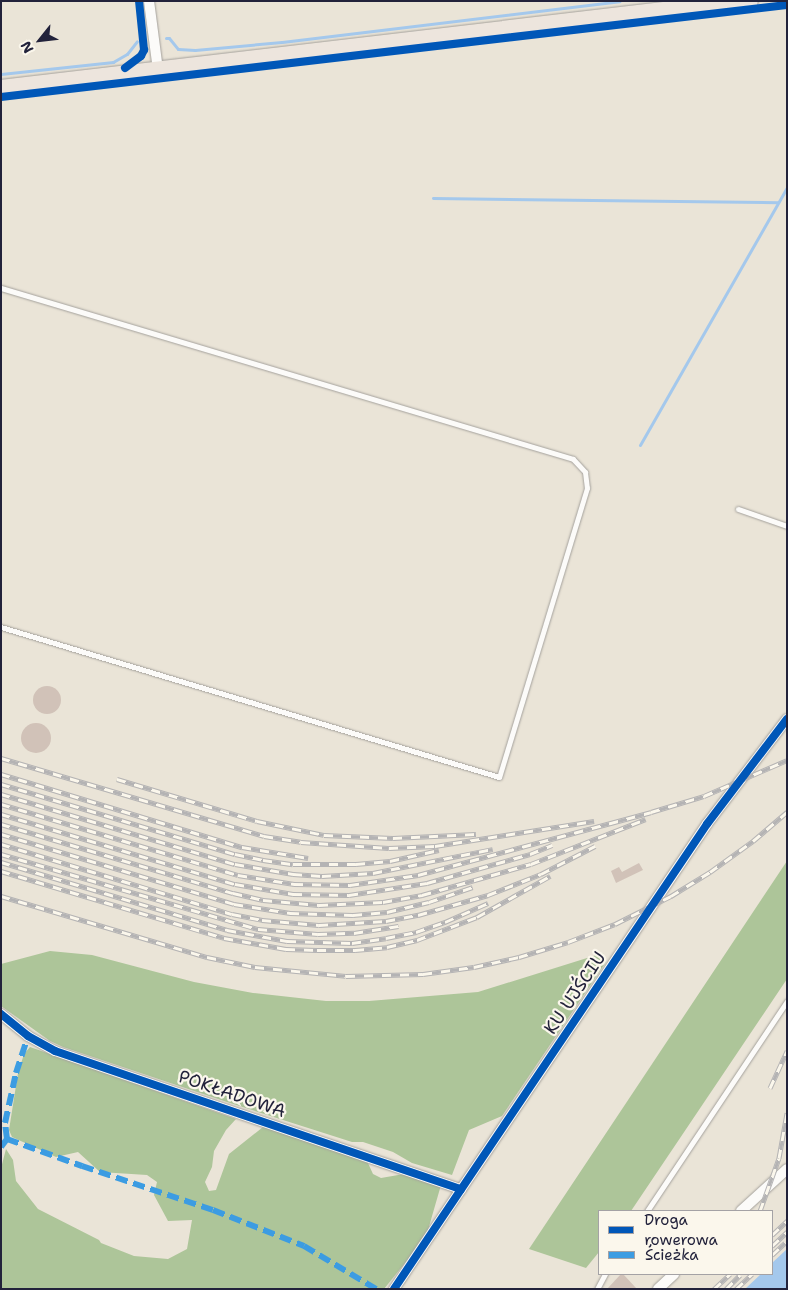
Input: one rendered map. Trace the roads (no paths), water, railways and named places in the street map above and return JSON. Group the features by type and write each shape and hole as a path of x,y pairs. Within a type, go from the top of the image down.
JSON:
{"highway":[{"path":"1,89 749,1"}],"street":[{"path":"150,1 158,70"},
{"name":"KU UJŚCIU","path":"394,1289 707,824 787,719"},
{"name":"POKŁADOWA","path":"1,1014 28,1036 55,1051 461,1189"},
{"path":"742,1210 787,1169"},
{"path":"658,1289 673,1275"}],"lane":[{"path":"1,288 573,459 585,472 587,488 499,777 1,627"},
{"path":"738,509 787,526"},
{"path":"648,1210 787,1001"},
{"path":"597,1289 604,1275"}],"water":[{"path":"787,1249 787,1289 745,1289 760,1275 773,1275 773,1262"}],"waterway":[{"path":"166,38 169,38 178,49 195,50 282,42 620,1"},
{"path":"1,74 113,62 127,54 137,41"},
{"path":"640,445 787,187"},
{"path":"433,198 778,202"}],"railway":[{"path":"1,758 264,836 301,842 389,848 435,846 594,821"},
{"path":"1,804 238,875 294,884 350,885 418,875 651,812 704,796 787,760"},
{"path":"1,774 242,847 308,858"},
{"path":"117,779 257,821 324,835 393,838 476,834"},
{"path":"1,784 235,854 263,860 293,864 356,864 390,861 439,850"},
{"path":"1,794 235,864 293,874 322,876 373,873 493,849"},
{"path":"1,896 207,957 255,967 346,976 423,974 474,967 519,957 568,942 615,924 671,896 710,872 753,841 787,812"},
{"path":"1,814 235,884 293,894 349,895 427,883 530,854 552,845"},
{"path":"1,824 233,893 263,900 319,905 383,902 422,895 531,864 646,819"},
{"path":"1,834 234,904 290,913 353,915 387,912 429,902 473,887"},
{"path":"1,844 232,914 262,920 319,925 386,921 418,915 488,895 541,874 595,846"},
{"path":"1,854 258,929 318,934 354,933 398,926"},
{"path":"1,862 227,930 287,941 352,943 386,938 416,932 445,922 488,903"},
{"path":"1,871 224,938 286,949 317,950 355,950 387,947 417,940 477,917 550,876"},
{"path":"770,1088 787,1051"},
{"path":"760,1210 779,1158 787,1113"},
{"path":"773,1234 787,1221"},
{"path":"773,1245 787,1232"},
{"path":"773,1254 785,1243"},
{"path":"714,1289 729,1275"},
{"path":"726,1289 740,1275"},
{"path":"736,1289 751,1275"}]}
